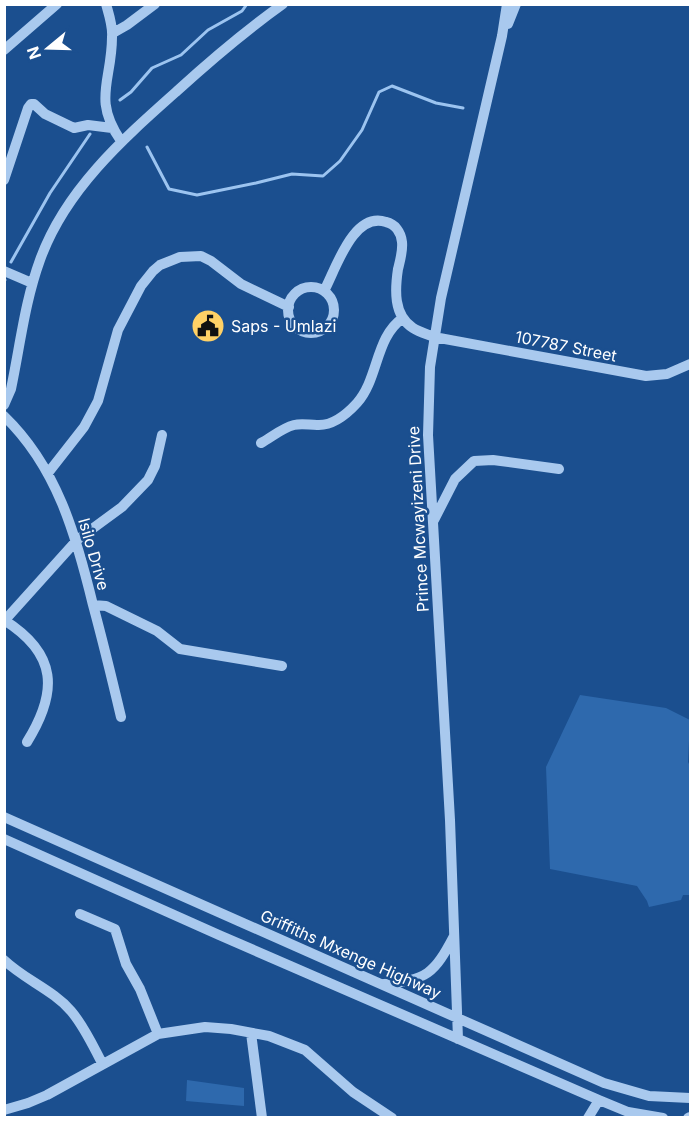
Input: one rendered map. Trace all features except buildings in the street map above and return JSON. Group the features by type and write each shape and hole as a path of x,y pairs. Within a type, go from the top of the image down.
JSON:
{"street":[{"path":"4,50 57,4"},
{"path":"106,4 113,33 104,97 106,113 121,141"},
{"path":"113,33 147,12 155,4"},
{"path":"4,405 11,389 32,283 40,258 55,227 89,178 121,141 221,52 283,4"},
{"name":"Prince Mcwayizeni Drive","path":"458,1039 450,820 432,523 428,399 434,337 441,298 502,36 507,4"},
{"path":"502,36 516,4"},
{"path":"4,180 31,104 74,128 88,125 112,128"},
{"path":"261,443 285,428 303,423 320,426 327,424 344,415 362,396 390,330 403,318 395,293 402,240 397,228 386,222 368,222 357,229 324,291"},
{"path":"48,473 84,427 98,401 118,330 141,286 153,271 180,257 201,256 241,284 289,307"},
{"path":"4,271 32,283"},
{"path":"309,287 324,291 333,303 333,317 325,329 318,332 303,332 297,328 289,315 289,307 296,293 309,287"},
{"name":"107787 Street","path":"403,318 413,328 434,337 646,376 667,374 690,364"},
{"name":"Isilo Drive","path":"4,416 20,431 48,473 66,510 77,540 122,717"},
{"path":"27,742 39,722 47,701 49,681 45,663 29,640 5,620 77,540 122,507 148,480 155,466 162,435"},
{"path":"432,523 455,479 474,461 493,460 559,469"},
{"path":"93,605 106,606 157,631 180,649 282,666"},
{"name":"Griffiths Mxenge Highway","path":"4,817 616,1087 649,1096 690,1098"},
{"path":"4,839 599,1100 628,1112 663,1118"},
{"path":"80,914 115,929 126,964 140,989 158,1034"},
{"path":"384,984 409,981 427,974 442,959 455,934"},
{"path":"4,960 72,1011 102,1063"},
{"path":"4,1110 17,1112 158,1034 205,1027 279,1039 305,1050 353,1092 392,1118"},
{"path":"251,1033 262,1118"},
{"path":"588,1118 599,1100"}],"shaded area":[{"path":"580,695 666,708 690,720 688,762 690,766 690,895 683,895 681,900 649,907 637,886 550,869 546,767"},
{"path":"187,1080 244,1088 244,1106 186,1101"}],"waterway":[{"path":"120,100 131,92 152,68 181,55 208,30 242,11 247,4"},
{"path":"147,147 169,189 197,195 292,174 323,176 340,161 362,130 379,92 392,86 436,103 463,108"},
{"path":"11,262 50,193 90,134"}],"place":[{"name":"Saps - Umlazi","path":"208,326"}]}
